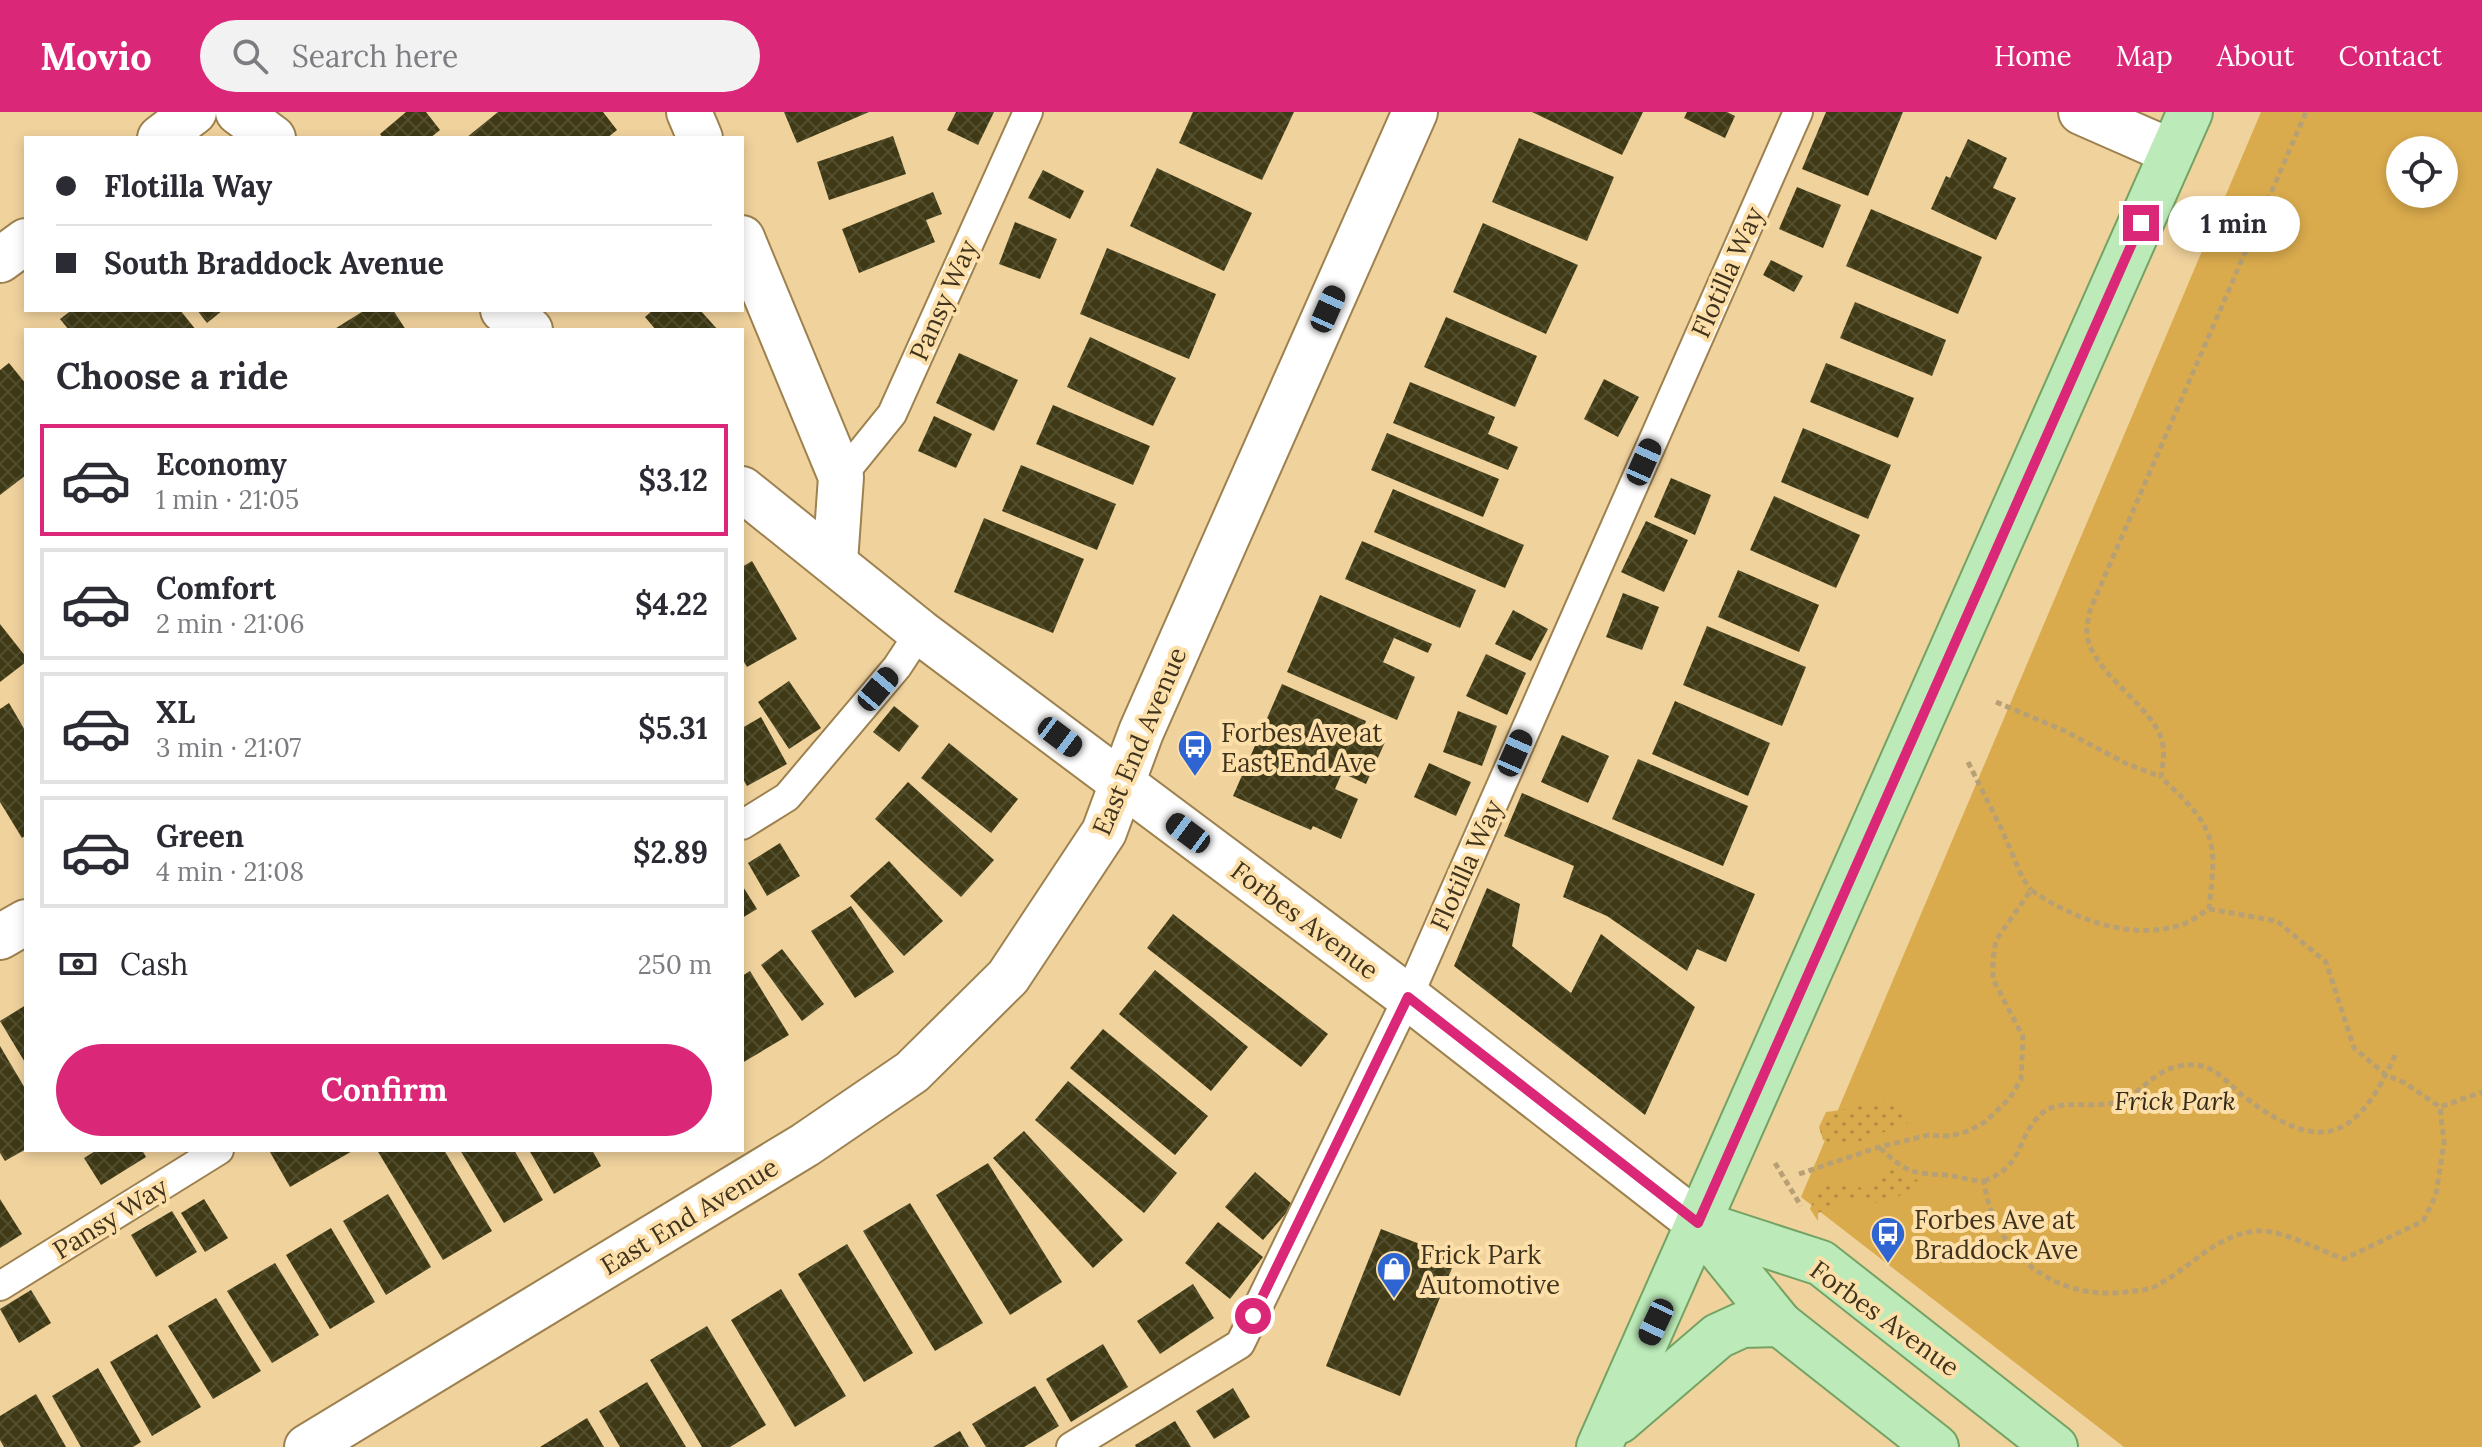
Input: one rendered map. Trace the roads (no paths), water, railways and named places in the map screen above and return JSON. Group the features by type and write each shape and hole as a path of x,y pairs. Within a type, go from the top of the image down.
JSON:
{"main road":[{"path":"1602,1440 2190,112"},
{"name":"Forbes Avenue","path":"1698,1223 1780,1324 1936,1447"},
{"name":"Forbes Avenue","path":"1698,1223 1821,1263 2055,1447"},
{"path":"1602,1440 1718,1336 1742,1325 1780,1324"}],"street":[{"path":"163,136 194,112"},
{"path":"238,112 270,136"},
{"path":"689,112 699,136"},
{"name":"East End Avenue","path":"307,1447 805,1145 912,1072 1008,977 1104,832 1141,732 1415,112"},
{"path":"2081,112 2172,152"},
{"path":"0,260 24,242"},
{"path":"744,243 841,477 835,562"},
{"path":"506,312 527,328"},
{"name":"Forbes Avenue","path":"744,491 920,632 1408,997 1698,1223"},
{"path":"0,937 24,923"}],"lane":[{"name":"Pansy Way","path":"841,477 892,414 1028,112"},
{"name":"Flotilla Way","path":"1071,1447 1240,1344 1408,997 1798,112"},
{"path":"744,824 787,797 897,667 920,632"},
{"name":"Pansy Way","path":"0,1286 216,1152"}],"place":[{"name":"Forbes Ave at East End Ave","path":"1195,778"},
{"name":"Forbes Ave at Braddock Ave","path":"1888,1265"},
{"name":"Frick Park Automotive","path":"1394,1300"}],"park label":[{"name":"Frick Park","path":"2175,1100"}]}
